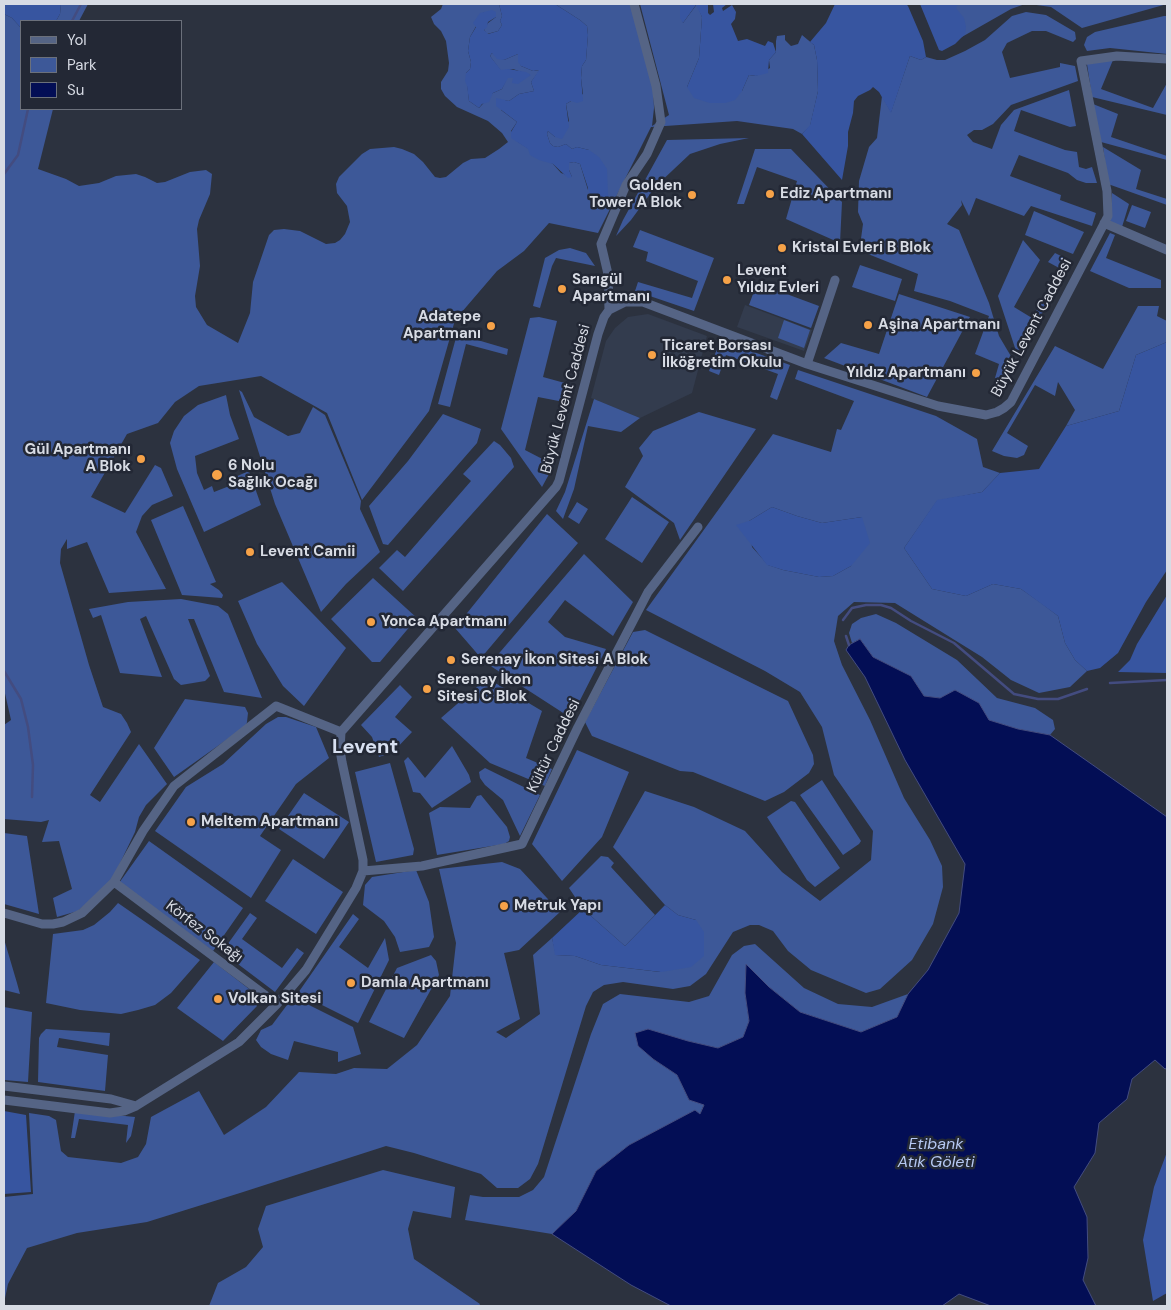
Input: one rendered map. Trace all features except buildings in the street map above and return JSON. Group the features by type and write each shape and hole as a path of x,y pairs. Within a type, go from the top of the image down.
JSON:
{"street":[{"path":"609,310 608,274 601,244 626,185 647,154 661,122 656,86 634,4"},
{"name":"Büyük Levent Caddesi","path":"341,732 556,487 604,317 609,310 625,302 643,302 807,364 938,406 986,415 1004,408 1011,402 1108,216 1107,191 1081,61 1117,56 1167,59"},
{"path":"1104,223 1167,250"},
{"path":"807,364 835,280"},
{"name":"Kültür Caddesi","path":"363,871 422,866 522,844 578,727 648,592 698,526"},
{"path":"4,912 42,924 63,922 82,913 114,882 143,831 174,786 276,706 341,732 340,750 363,860 363,871 356,888 306,970 277,1004 238,1042 136,1106 110,1113 4,1100"},
{"name":"Körfez Sokağı","path":"114,882 277,1004"},
{"path":"4,1086 111,1098 136,1106"}],"shaded area":[{"path":"4,4 61,4 60,14 57,20 20,20 20,27 12,18 4,14"},
{"path":"499,4 555,4 587,26 586,60 582,66 581,77 583,101 577,103 571,101 566,104 569,127 562,139 555,137 548,131 547,134 553,146 558,147 566,144 572,149 577,147 589,150 599,157 607,169 608,195 606,203 598,203 590,194 580,164 569,163 572,177 568,178 553,164 530,155 528,149 511,138 511,132 517,122 496,106 496,98 509,101 519,94 534,91 531,82 539,70 533,71 521,66 518,62 518,54 504,60 497,59 492,53 490,56 501,70 509,69 526,72 531,75 518,84 512,83 513,78 508,78 502,89 493,93 489,102 482,104 479,108 469,101 465,81 471,62 468,51 470,37 476,27 473,23 480,13 492,10 496,12 496,17 488,22 484,30 488,34 498,31 502,25"},
{"path":"680,4 708,4 708,13 710,15 714,12 713,4 727,4 722,8 723,11 732,5 736,12 735,19 731,24 738,41 747,39 765,46 768,41 773,43 776,52 769,60 768,73 756,76 749,75 742,91 735,100 725,103 710,103 694,98 687,87 699,58 702,17 696,5 683,23 680,18"},
{"path":"835,4 906,4 923,41 926,57 921,60 910,56 891,113 879,92 873,87 858,96 854,101 842,180 802,134 810,125 818,91 817,60 814,45 810,42 826,23"},
{"path":"920,4 958,4 956,8 964,18 965,34 955,44 942,51 939,50"},
{"path":"745,305 812,330 804,351 737,327"},
{"name":"Ticaret Borsası İlköğretim Okulu","path":"648,314 707,336 692,393 640,418 591,398 606,341 615,328 628,317"},
{"path":"1167,342 1167,570 1146,602 1118,653 1100,668 1087,671 1075,660 1065,643 1058,616 1021,589 993,584 966,596 932,589 904,548 937,500 982,492 1000,473 1039,469 1066,426 1119,411 1136,355"},
{"path":"772,507 822,523 862,517 870,543 851,566 833,576 819,577 767,565 736,525 749,521"},
{"path":"1167,595 1167,673 1118,672 1130,660 1137,644"},
{"path":"665,905 678,915 696,920 704,932 704,956 691,967 661,972 601,965 575,956 555,955 552,938 583,909 625,946"},
{"path":"4,1111 26,1115 31,1192 4,1194"},
{"path":"1167,1152 1167,1293 1153,1301 1143,1240 1154,1187"}],"green space":[{"path":"61,4 88,4 80,20 57,20 60,14"},
{"path":"443,4 499,4 502,25 498,31 487,34 484,30 488,23 496,17 489,12 484,12 470,37 468,51 471,62 470,69 466,73 469,101 479,108 493,93 502,89 507,78 530,75 513,69 501,71 490,56 492,53 504,60 518,54 521,66 533,71 540,70 531,82 534,91 519,94 509,101 502,100 501,110 517,122 511,131 518,142 553,164 561,173 572,177 569,163 580,164 588,190 589,150 577,147 572,149 566,144 558,147 553,146 547,134 548,131 555,137 569,121 566,104 583,94 582,66 586,60 588,35 587,26 555,4 632,4 653,87 654,108 652,126 669,115 640,4 680,4 683,23 697,4 702,17 699,58 687,87 742,91 749,75 756,76 770,68 769,60 776,52 777,36 785,35 785,40 791,46 798,44 802,35 814,45 817,60 818,91 810,126 802,134 793,129 737,121 651,127 598,233 549,223 524,251 497,271 455,320 429,411 362,500 327,413 261,376 199,386 175,402 158,423 127,434 91,497 125,513 155,465 161,468 173,496 152,505 142,516 136,532 166,589 109,593 87,542 67,549 67,539 61,549 60,563 103,707 121,714 131,732 90,795 100,802 139,744 167,784 146,805 139,817 135,832 111,882 78,911 57,917 53,898 72,889 59,841 42,842 49,820 41,822 4,819 4,725 11,720 4,689 4,14 12,18 20,27 20,110 53,110 38,169 79,186 99,183 116,176 136,174 157,183 165,182 190,172 206,170 212,174 210,194 197,229 200,266 195,296 196,307 207,325 238,343 250,313 253,282 269,235 274,230 284,229 300,231 326,244 335,243 340,240 350,222 347,206 337,193 336,184 339,177 362,154 370,149 394,147 402,149 414,154 435,177 440,178 446,177 471,159 485,158 508,142 502,133 488,121 457,107 445,96 441,89 441,82 448,71 449,63 446,41 431,17 441,9"},
{"path":"924,4 1025,4 1011,9 946,46"},
{"path":"1029,4 1167,4 1082,28 1051,7"},
{"path":"1026,12 1046,15 1075,32 1076,39 1073,42 1046,31 1032,31 1007,43 1002,52 1010,78 1060,67 1060,63 1075,66 1078,81 1011,105 993,124 982,130 974,130 967,135 973,142 992,149 1001,125 1014,110 1069,90 1076,126 1070,127 1021,110 1014,131 1065,150 1077,152 1079,167 1086,169 1092,167 1097,183 1086,183 1077,180 1068,173 1019,155 1010,176 1061,195 1060,200 1096,213 1092,226 1031,206 1024,216 976,198 969,216 961,200 962,205 947,224 959,230 989,303 999,336 1012,358 1001,381 995,378 999,364 975,354 989,316 950,301 914,291 918,274 868,254 860,246 863,224 858,212 859,181 869,147 877,138 882,96 891,112 910,56 921,60 926,57 945,60 985,40 1012,16"},
{"path":"1167,16 1167,54 1110,48 1087,51 1084,45 1087,37 1095,32"},
{"path":"1113,60 1101,89 1153,108 1167,83 1167,115 1092,97 1087,64"},
{"path":"1093,104 1118,114 1111,137 1167,156 1167,160 1101,142"},
{"path":"749,138 720,144 690,154 656,186 631,220 616,236 667,140"},
{"path":"1103,147 1141,170 1136,189 1167,199 1167,205 1108,184"},
{"path":"755,149 791,149 842,202 840,243 786,219 797,181 757,167 744,204 737,204"},
{"path":"1112,193 1129,204 1122,227 1110,222"},
{"path":"1132,205 1151,212 1145,228 1126,221"},
{"path":"1034,211 1084,232 1073,254 1025,235"},
{"path":"640,230 714,258 694,311 635,291 638,282 692,298 698,281 646,261 648,252 633,247"},
{"path":"1110,233 1115,235 1106,258 1161,280 1161,288 1129,288 1090,271"},
{"path":"1023,240 1040,260 1014,307 1032,318 1061,269 1048,262 1055,253 1071,261 1023,348 1016,351 998,296"},
{"path":"570,248 586,253 595,266 556,258 540,308 533,306 545,258 559,250"},
{"path":"860,265 902,279 895,301 852,287"},
{"path":"757,283 819,306 811,328 749,305"},
{"path":"899,294 970,317 927,397 824,358 841,343 879,354"},
{"path":"1138,306 1159,306 1157,316 1167,321 1167,342 1136,355 1119,411 1066,426 1075,410 1058,382 1055,396 1035,385 1007,433 1028,446 1024,455 1017,458 1004,456 992,451 1055,346 1103,369"},
{"path":"539,317 557,321 543,377 572,385 569,403 538,397 525,450 554,465 542,487 501,429 530,318"},
{"path":"784,320 810,330 804,348 778,338"},
{"path":"457,334 508,349 507,355 466,344 450,407 438,404"},
{"path":"720,340 790,365 777,400 770,397 778,374 726,355 719,375 709,371"},
{"path":"798,370 936,416 977,439 983,467 1000,473 982,492 937,501 904,548 932,589 966,596 993,584 1021,589 1058,616 1065,643 1075,660 1087,671 1070,687 1039,693 1011,680 982,657 895,603 854,602 838,616 834,641 842,665 870,720 904,798 930,840 942,866 943,887 933,924 912,960 880,989 866,993 811,970 788,951 773,931 759,925 750,925 733,932 706,974 690,986 673,989 623,982 604,985 593,992 586,1006 538,1164 530,1179 518,1188 497,1188 481,1174 386,1146 147,1222 77,1233 27,1248 8,1284 4,1303 4,1197 33,1194 29,1113 49,1116 56,1120 61,1151 68,1157 121,1163 138,1157 146,1144 151,1117 199,1091 224,1135 266,1107 299,1072 336,1074 354,1068 387,1069 417,1045 450,996 456,943 439,869 502,862 520,869 560,912 519,950 504,953 520,1019 496,1032 506,1038 540,1014 533,955 552,938 556,955 575,956 601,965 660,972 696,920 678,915 665,905 613,847 645,791 694,807 745,831 782,872 820,901 871,860 873,831 834,775 822,727 800,692 765,671 646,610 773,434 831,452 837,429 841,430 854,401 795,379","holes":["772,507 822,523 862,517 851,566 833,576 819,577 768,565 752,547 749,521"]},
{"path":"239,390 242,392 254,417 288,436 300,433 313,407 325,415 361,501 360,509 380,552 346,584 321,612 275,504"},
{"path":"226,395 230,415 239,439 195,456 197,473 204,490 212,486 214,492 237,483 235,477 249,471 261,505 204,532 177,469 170,443 174,431 184,416 198,405"},
{"path":"594,399 640,418 621,432 588,426 574,489 563,519 556,511 565,492"},
{"path":"699,412 756,429 680,540 674,523 625,487 643,456 639,448 653,431"},
{"path":"443,414 481,429 477,443 388,545 383,544 369,506 408,461"},
{"path":"494,441 511,458 514,467 403,591 379,568 397,550 405,557 471,481 463,474"},
{"path":"632,497 669,522 642,563 605,539"},
{"path":"577,502 588,509 579,524 568,517"},
{"path":"183,506 216,582 210,584 219,590 223,595 222,598 182,595 151,520"},
{"path":"547,514 578,543 481,658 455,628"},
{"path":"584,554 633,602 613,636 565,600 548,622 565,637 606,649 571,718 489,665"},
{"path":"373,578 417,618 380,662 372,662 331,619"},
{"path":"282,582 346,648 304,706 283,686 257,644 238,601"},
{"path":"181,599 218,606 228,614 262,698 224,692 194,619 188,619 210,676 205,681 181,685 174,679 146,616 140,619 162,677 120,673 101,615 93,618 89,609 128,602"},
{"path":"876,614 896,623 957,660 997,698 1035,708 1053,720 1055,729 1050,735 1018,729 988,720 979,703 924,696 910,676 873,657 860,639 852,643 849,633 852,624 861,618"},
{"path":"645,630 788,701 813,755 814,764 809,773 784,792 765,801 693,772 680,771 592,736 585,722 633,632"},
{"path":"487,678 542,711 526,758 552,769 545,786 490,763 441,718"},
{"path":"400,685 412,697 395,717 412,732 393,752 379,757 372,737 361,725"},
{"path":"185,699 245,707 248,713 247,722 246,726 174,777 154,748"},
{"path":"278,717 286,717 316,727 329,758 296,784 260,836 281,850 251,898 155,831 186,787 223,764 266,724"},
{"path":"452,746 471,782 432,808 420,793 413,792 404,761 408,757 425,778"},
{"path":"577,750 629,772 602,837 562,881 532,844"},
{"path":"390,763 414,849 413,855 376,862 355,772"},
{"path":"485,768 540,795 520,836 503,800 485,785 480,778 479,772"},
{"path":"822,780 861,841 843,855 800,795"},
{"path":"304,793 349,822 324,859 279,829"},
{"path":"481,795 507,827 510,837 509,841 504,844 437,855 429,813 440,807 470,808 477,796"},
{"path":"791,801 795,802 840,868 815,887 807,880 767,817"},
{"path":"4,833 27,836 39,914 4,904"},
{"path":"149,841 243,908 213,951 119,883"},
{"path":"601,856 608,857 614,863 611,867 655,915 625,946 583,909 569,888"},
{"path":"293,859 343,892 316,934 265,901"},
{"path":"416,870 429,902 434,937 429,947 400,952 395,937 384,921 363,905 365,885 372,877"},
{"path":"118,903 200,960 171,993 155,1005 138,1010 121,1014 80,1010 46,1003 53,934 83,930 94,925"},
{"path":"250,913 257,918 242,939 282,968 297,948 304,953 275,992 222,952"},
{"path":"353,914 359,919 339,947 368,968 385,938 389,960 358,1023 298,993"},
{"path":"4,939 17,983 20,994 4,990"},
{"path":"755,944 804,988 838,1004 872,1007 908,994 897,1017 861,1032 800,1012 746,965 745,993 749,1021 743,1037 718,1048 688,1041 653,1059 677,1075 689,1100 704,1104 700,1114 661,1129 629,1145 596,1171 576,1211 552,1234 465,1220 470,1195 519,1197 533,1190 544,1177 591,1034 603,1004 620,994 689,1002 709,996 732,955 744,946"},
{"path":"431,955 436,961 439,975 404,1038 369,1022 397,968"},
{"path":"214,962 257,995 257,1006 223,1041 177,1008"},
{"path":"293,997 353,1027 361,1054 338,1062 338,1052 294,1041 288,1060 271,1054 261,1047 256,1040 261,1030 272,1025"},
{"path":"4,1007 32,1012 28,1082 4,1080"},
{"path":"46,1029 110,1033 109,1046 59,1038 57,1047 108,1055 105,1091 38,1082 39,1038"},
{"path":"75,1111 135,1117 131,1136 126,1143 128,1125 79,1119 75,1138 71,1138"},
{"path":"383,1170 455,1187 451,1218 413,1211 408,1229 414,1259 480,1304 479,1306 209,1306 218,1283 246,1267 263,1247 258,1229 266,1206"}],"water":[{"name":"Etibank Atık Göleti","path":"860,639 873,657 911,676 924,696 940,698 955,690 979,703 989,720 1018,729 1050,735 1167,817 1167,1068 1165,1069 1155,1060 1132,1079 1127,1099 1099,1123 1095,1153 1074,1187 1087,1217 1088,1258 1083,1280 1096,1306 991,1306 959,1294 942,1306 671,1306 631,1285 552,1234 576,1211 596,1171 629,1145 695,1110 700,1114 704,1105 689,1100 677,1075 638,1046 635,1033 648,1029 718,1048 743,1037 749,1021 745,993 746,964 769,987 800,1012 861,1032 897,1017 908,994 928,970 959,913 965,864 905,760 865,677 846,650 849,645"}],"waterway":[{"path":"73,20 81,4"},
{"path":"4,174 18,155 28,110"},
{"path":"843,620 852,608 866,605 881,605 891,608 911,621 954,643 1014,694 1038,699 1058,699 1087,689"},
{"path":"846,636 849,645"},
{"path":"4,671 21,699 28,727 33,765 32,797"},
{"path":"1110,683 1167,680"}],"place":[{"name":"Ediz Apartmanı","path":"770,194"},
{"name":"Golden Tower A Blok","path":"692,195"},
{"name":"Kristal Evleri B Blok","path":"782,248"},
{"name":"Levent Yıldız Evleri","path":"727,280"},
{"name":"Sarıgül Apartmanı","path":"562,289"},
{"name":"Aşina Apartmanı","path":"868,325"},
{"name":"Adatepe Apartmanı","path":"491,326"},
{"name":"Ticaret Borsası İlköğretim Okulu","path":"652,355"},
{"name":"Yıldız Apartmanı","path":"976,373"},
{"name":"Gül Apartmanı A Blok","path":"141,459"},
{"name":"6 Nolu Sağlık Ocağı","path":"217,475"},
{"name":"Levent Camii","path":"250,552"},
{"name":"Yonca Apartmanı","path":"371,622"},
{"name":"Serenay İkon Sitesi A Blok","path":"451,660"},
{"name":"Serenay İkon Sitesi C Blok","path":"427,689"},
{"name":"Meltem Apartmanı","path":"191,822"},
{"name":"Metruk Yapı","path":"504,906"},
{"name":"Damla Apartmanı","path":"351,983"},
{"name":"Volkan Sitesi","path":"218,999"}],"district":[{"name":"Levent","path":"365,748"}]}
